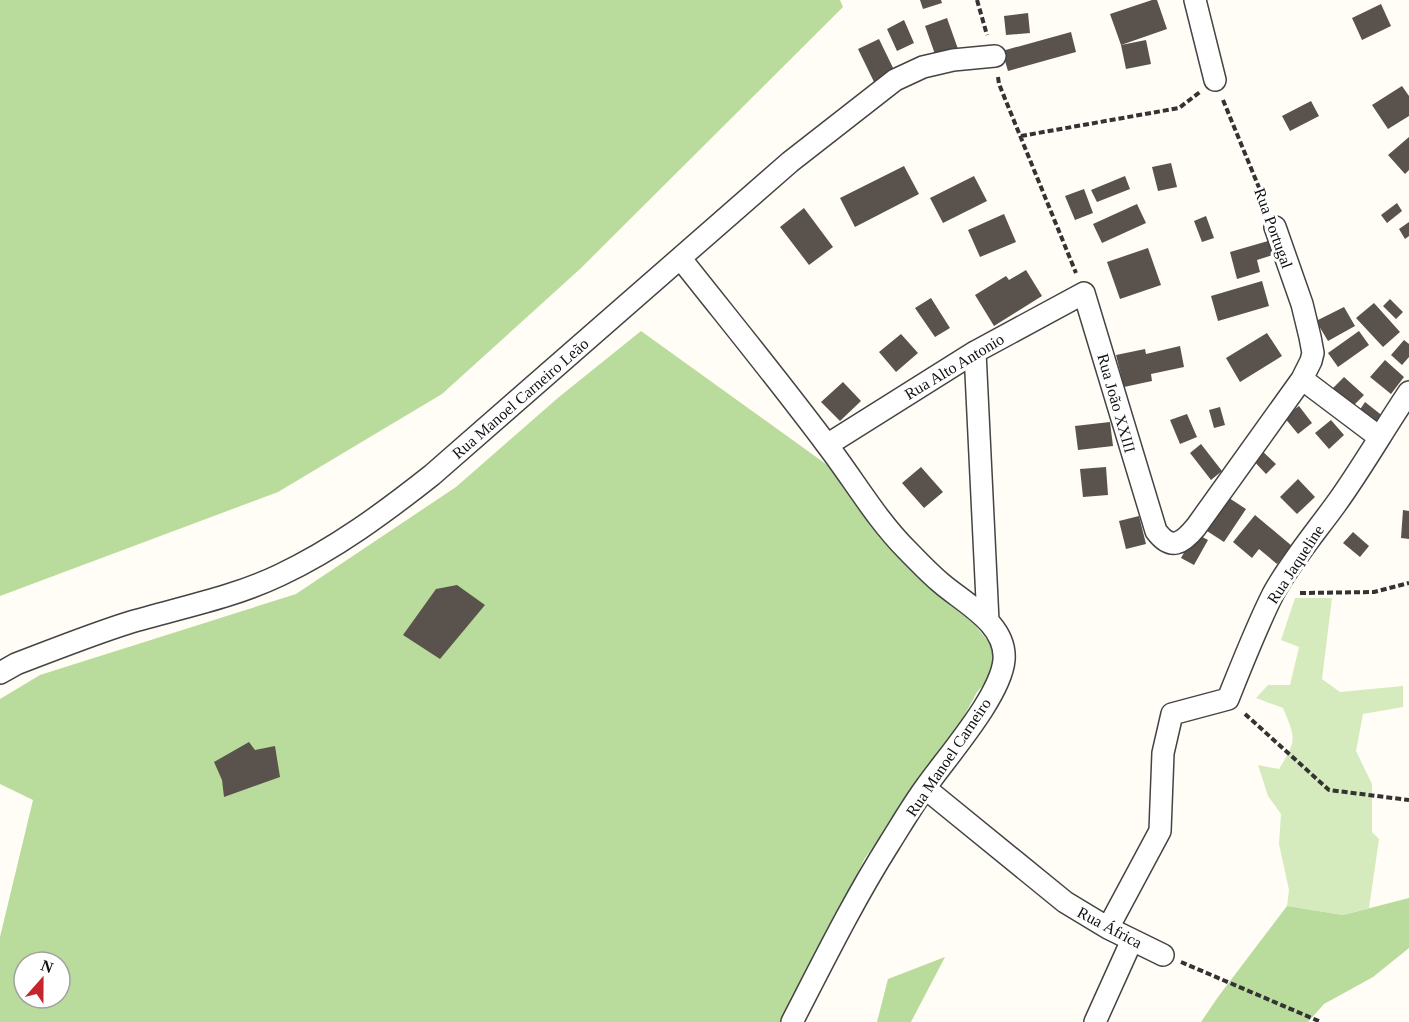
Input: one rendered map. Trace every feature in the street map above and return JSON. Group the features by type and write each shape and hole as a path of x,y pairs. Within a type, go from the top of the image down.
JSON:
{"street":[{"path":"1195,0 1215,80"},
{"name":"Rua Manoel Carneiro Leão","path":"0,673 16,664 126,624 211,601 279,576 340,542 383,514 432,475 790,162 895,80 923,67 953,60 995,56"},
{"name":"Rua Portugal","path":"1275,227 1302,304 1310,337 1311,362 1302,379"},
{"name":"Rua Manoel Carneiro","path":"681,259 904,546 939,582 988,621 1002,643 1004,661 997,681 966,733 925,788 888,846 792,1022"},
{"name":"Rua Alto Antonio","path":"827,445 975,352 1084,293"},
{"name":"Rua João XXIII","path":"1084,293 1151,518 1156,531 1170,543 1178,543 1187,538 1196,527 1302,379"},
{"path":"975,352 988,621"},
{"path":"1302,379 1379,437"},
{"name":"Rua Jaqueline","path":"1228,699 1274,593 1310,536 1335,505 1409,392"},
{"path":"1108,928 1160,831 1163,753 1172,714 1228,699"},
{"name":"Rua África","path":"925,788 1065,902 1108,928 1163,955"},
{"path":"1095,1022 1132,940"}],"path":[{"path":"977,0 995,56 999,84 1084,293"},
{"path":"1021,136 1179,108 1215,80"},
{"name":"Rua Portugal","path":"1215,80 1275,227"},
{"path":"1274,593 1374,592 1409,583"},
{"path":"1228,699 1329,790 1409,800"},
{"path":"1163,955 1321,1022"}],"green space":[{"path":"0,0 840,0 843,7 580,269 442,394 278,492 0,596"},
{"path":"641,331 837,472 923,581 975,625 1004,661 977,692 957,729 865,858 784,1022 0,1022 0,937 33,800 0,784 0,699 40,675 296,594 456,487 559,397"},
{"path":"1295,598 1332,598 1322,679 1340,692 1403,686 1403,707 1363,714 1356,751 1372,784 1372,832 1379,839 1369,908 1343,915 1287,906 1289,890 1279,844 1281,814 1268,796 1258,765 1279,769 1292,745 1292,733 1283,708 1256,698 1268,685 1290,685 1299,647 1281,640"},
{"path":"1409,898 1409,948 1373,977 1324,1004 1308,1022 1201,1022 1287,906 1343,915"},
{"path":"945,957 911,1022 877,1022 888,979"}],"building":[{"path":"920,0 941,0 942,3 923,9"},
{"path":"1157,0 1167,29 1121,45 1110,14"},
{"path":"1381,4 1391,26 1362,40 1352,18"},
{"path":"1028,13 1030,33 1006,35 1004,16"},
{"path":"947,18 958,49 936,57 925,26"},
{"path":"904,20 914,43 897,51 887,29"},
{"path":"1071,32 1076,52 1008,71 1002,51"},
{"path":"879,39 896,74 875,84 858,49"},
{"path":"1146,40 1151,64 1126,69 1121,45"},
{"path":"1402,86 1409,96 1409,116 1388,129 1372,105"},
{"path":"1311,101 1319,116 1290,131 1282,116"},
{"path":"1409,137 1409,170 1405,174 1388,155"},
{"path":"1171,163 1177,187 1158,191 1152,167"},
{"path":"904,166 919,194 855,227 840,198"},
{"path":"974,176 987,201 943,223 930,198"},
{"path":"1125,176 1130,189 1097,202 1091,190"},
{"path":"1084,189 1093,213 1075,220 1065,196"},
{"path":"1397,203 1402,211 1387,223 1381,215"},
{"path":"1137,204 1146,223 1102,243 1093,224"},
{"path":"804,208 833,247 809,265 780,227"},
{"path":"1004,214 1016,242 980,257 968,230"},
{"path":"1206,216 1214,238 1202,242 1194,221"},
{"path":"1409,222 1409,236 1405,239 1399,229"},
{"path":"1268,241 1273,255 1257,260 1260,272 1237,279 1230,252"},
{"path":"1148,248 1161,285 1120,299 1107,262"},
{"path":"1026,270 1042,296 994,326 975,295 1006,276 1009,280"},
{"path":"1262,281 1269,306 1218,321 1211,296"},
{"path":"931,298 950,328 935,337 915,308"},
{"path":"1390,299 1403,312 1396,319 1383,306"},
{"path":"1374,303 1400,332 1383,347 1356,318"},
{"path":"1344,307 1355,326 1328,341 1316,321"},
{"path":"1359,331 1369,345 1338,367 1328,353"},
{"path":"1267,333 1282,356 1240,382 1226,358"},
{"path":"901,334 918,353 896,372 879,352"},
{"path":"1404,340 1409,344 1409,357 1402,365 1391,355"},
{"path":"1180,346 1184,367 1151,374 1152,381 1124,387 1116,355 1145,349 1146,354"},
{"path":"1385,360 1404,377 1391,394 1370,377"},
{"path":"1344,377 1364,395 1351,408 1332,389"},
{"path":"843,382 861,401 840,421 821,402"},
{"path":"1365,402 1384,417 1375,428 1357,414"},
{"path":"1299,406 1312,423 1298,434 1284,417"},
{"path":"1220,407 1225,425 1214,428 1209,410"},
{"path":"1187,414 1197,437 1180,444 1170,420"},
{"path":"1331,420 1344,435 1329,449 1315,433"},
{"path":"1110,422 1113,446 1078,450 1075,426"},
{"path":"1201,444 1222,471 1211,480 1190,453"},
{"path":"1260,449 1276,464 1266,474 1251,458"},
{"path":"921,467 943,492 924,508 902,483"},
{"path":"1106,467 1108,495 1083,497 1080,469"},
{"path":"1298,479 1315,497 1297,514 1280,497"},
{"path":"1226,496 1246,509 1224,542 1207,531"},
{"path":"1403,510 1409,511 1409,539 1401,538"},
{"path":"1255,515 1292,546 1277,564 1259,549 1252,558 1233,542"},
{"path":"1139,516 1146,544 1126,549 1119,521"},
{"path":"1353,532 1369,546 1360,557 1343,543"},
{"path":"1195,533 1208,540 1194,565 1181,558"},
{"path":"457,585 485,605 440,659 403,635 436,589"},
{"path":"249,742 255,750 275,746 280,777 224,797 222,780 214,762"}]}
